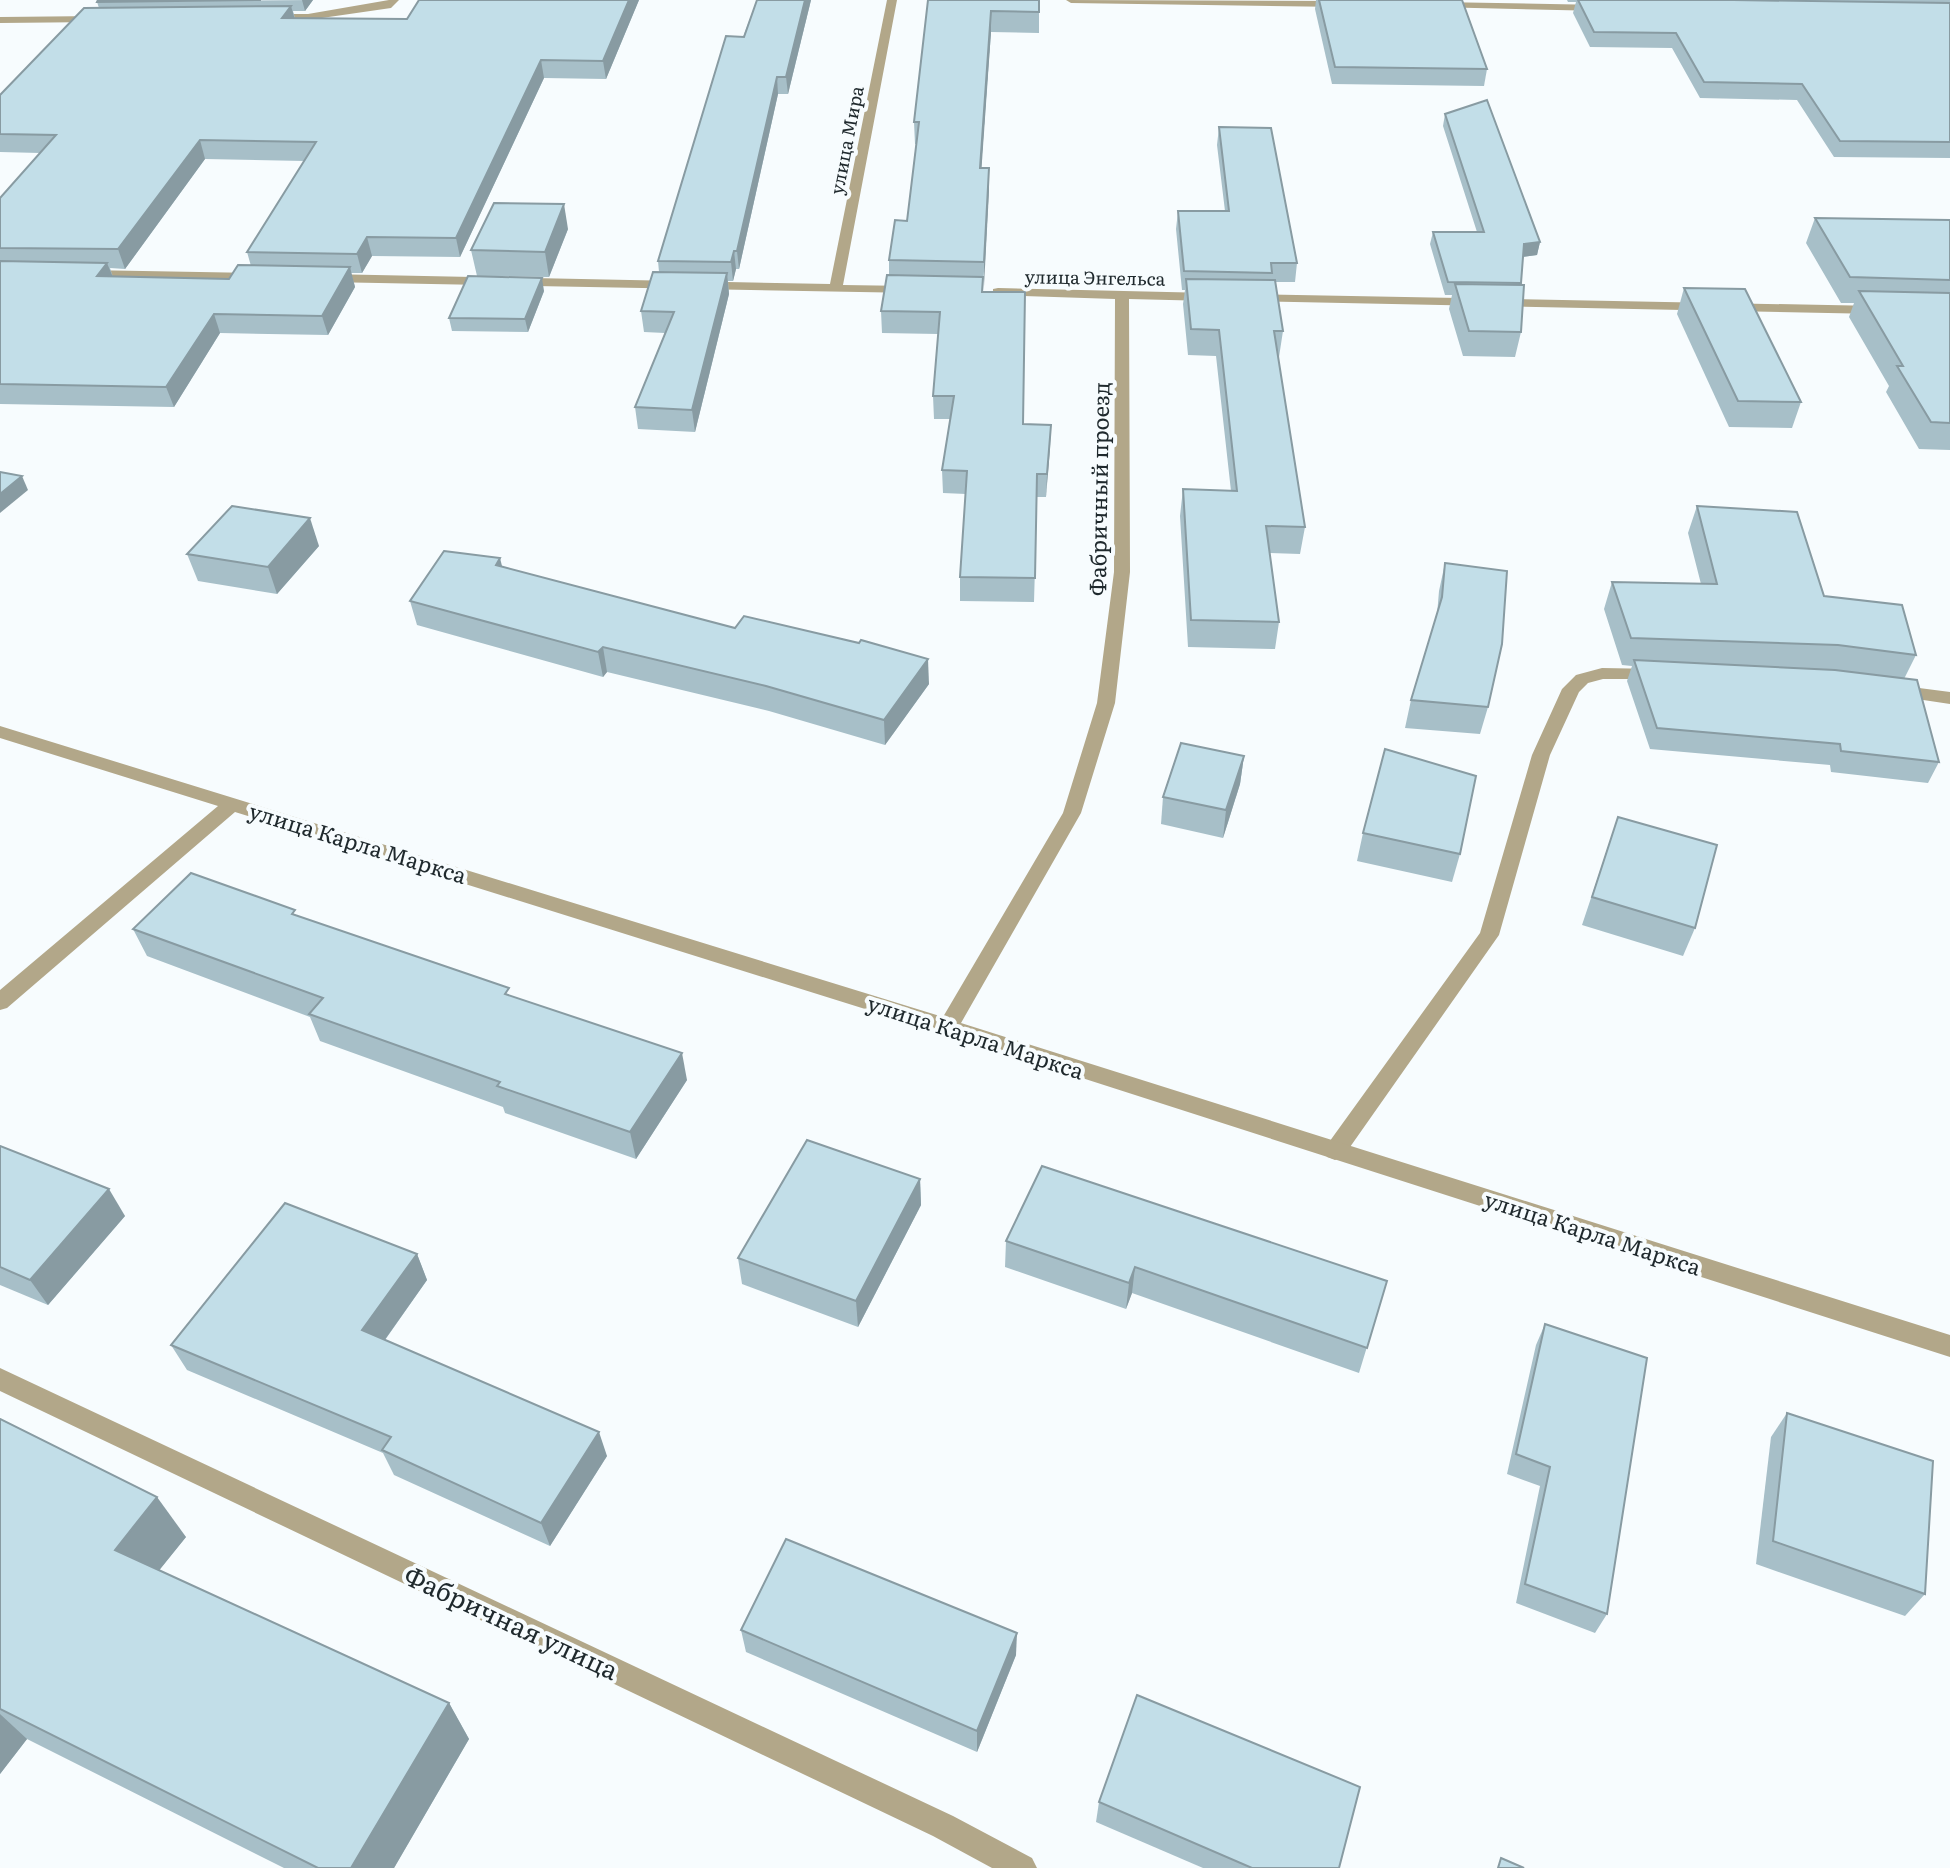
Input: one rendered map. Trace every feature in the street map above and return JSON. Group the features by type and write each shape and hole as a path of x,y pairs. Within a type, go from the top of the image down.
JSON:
{"street":[{"name":"улица Мира","path":"836,288 892,0"},
{"path":"1071,0 1359,4"},
{"path":"262,17 308,17 392,2"},
{"path":"1423,5 1614,8"},
{"path":"0,20 108,19"},
{"path":"63,274 268,277"},
{"path":"315,278 931,290"},
{"name":"улица Энгельса","path":"979,292 1218,297"},
{"name":"Фабричный проезд","path":"948,1027 1072,813 1106,703 1122,572 1122,296"},
{"path":"1234,298 1886,310"},
{"path":"1335,1151 1489,935 1541,755 1571,689 1582,679 1602,673 1672,675"},
{"path":"1872,688 1950,698"},
{"name":"улица Карла Маркса","path":"0,732 948,1027 1950,1346"},
{"path":"0,1002 234,803"},
{"name":"Фабричная улица","path":"0,1379 928,1819 1022,1868"}],"building":[{"path":"98,0 261,0 97,2"},
{"path":"419,0 629,0 603,61 541,60 456,238 367,237 357,254 247,252 316,142 200,140 118,249 0,248 0,198 56,135 0,134 0,95 84,8 291,6 282,18 407,19"},
{"path":"757,0 805,0 786,77 777,77 737,251 734,251 731,262 658,261 726,36 744,37"},
{"path":"928,0 1039,0 1039,12 991,11 980,168 989,168 984,262 889,260 895,220 907,221 919,122 914,122"},
{"path":"1319,0 1462,0 1487,69 1335,67"},
{"path":"1578,0 1950,3 1950,142 1840,141 1802,84 1704,82 1676,33 1594,32"},
{"path":"1487,100 1540,242 1524,244 1521,283 1448,282 1433,232 1484,232 1445,114"},
{"path":"1219,127 1271,128 1297,263 1271,263 1272,273 1184,271 1178,211 1229,211"},
{"path":"494,203 564,204 545,252 471,250"},
{"path":"1815,218 1950,220 1950,280 1850,277"},
{"path":"0,261 107,263 97,276 229,279 238,265 350,267 322,316 214,314 166,387 0,384"},
{"path":"653,272 727,273 692,410 635,407 674,312 641,311"},
{"path":"887,275 983,277 982,292 1025,292 1023,424 1051,425 1047,474 1037,474 1035,578 960,577 967,471 942,470 954,396 933,396 940,312 881,311"},
{"path":"468,276 542,278 525,319 449,318"},
{"path":"1186,279 1275,280 1283,331 1274,331 1305,527 1266,526 1279,622 1191,620 1183,489 1237,491 1219,330 1191,329"},
{"path":"1455,284 1524,285 1521,332 1469,331"},
{"path":"1684,288 1745,289 1801,402 1738,401"},
{"path":"1859,291 1950,293 1950,423 1931,422 1897,366 1903,366"},
{"path":"0,472 22,476 0,494"},
{"path":"232,506 310,518 268,567 187,554"},
{"path":"1697,506 1797,512 1824,596 1902,605 1916,655 1838,645 1631,638 1612,582 1717,584"},
{"path":"444,551 500,558 496,565 735,628 744,616 859,643 861,640 928,659 884,720 766,686 603,647 598,652 410,601"},
{"path":"1445,563 1507,571 1502,644 1488,707 1411,700 1442,597"},
{"path":"1634,660 1835,670 1917,680 1939,762 1841,751 1840,744 1657,728"},
{"path":"1181,743 1244,756 1226,810 1163,797"},
{"path":"1385,749 1476,776 1460,854 1363,833"},
{"path":"1618,817 1717,845 1695,928 1592,897"},
{"path":"191,873 295,910 292,914 509,988 505,994 682,1053 630,1132 497,1086 500,1082 309,1014 323,998 133,929"},
{"path":"807,1140 920,1179 856,1301 738,1258"},
{"path":"0,1146 109,1189 30,1280 0,1267"},
{"path":"1042,1166 1387,1281 1367,1348 1135,1267 1129,1283 1006,1241"},
{"path":"285,1203 417,1254 362,1330 599,1432 541,1523 382,1450 391,1437 171,1345"},
{"path":"1545,1324 1647,1358 1607,1614 1525,1584 1550,1467 1516,1454"},
{"path":"1787,1413 1933,1461 1925,1594 1773,1541"},
{"path":"0,1419 157,1497 115,1550 449,1703 351,1868 318,1868 0,1709"},
{"path":"786,1539 1017,1633 977,1731 741,1630"},
{"path":"1137,1695 1360,1787 1339,1868 1252,1868 1099,1802"},
{"path":"1501,1858 1524,1868 1498,1868"}]}
